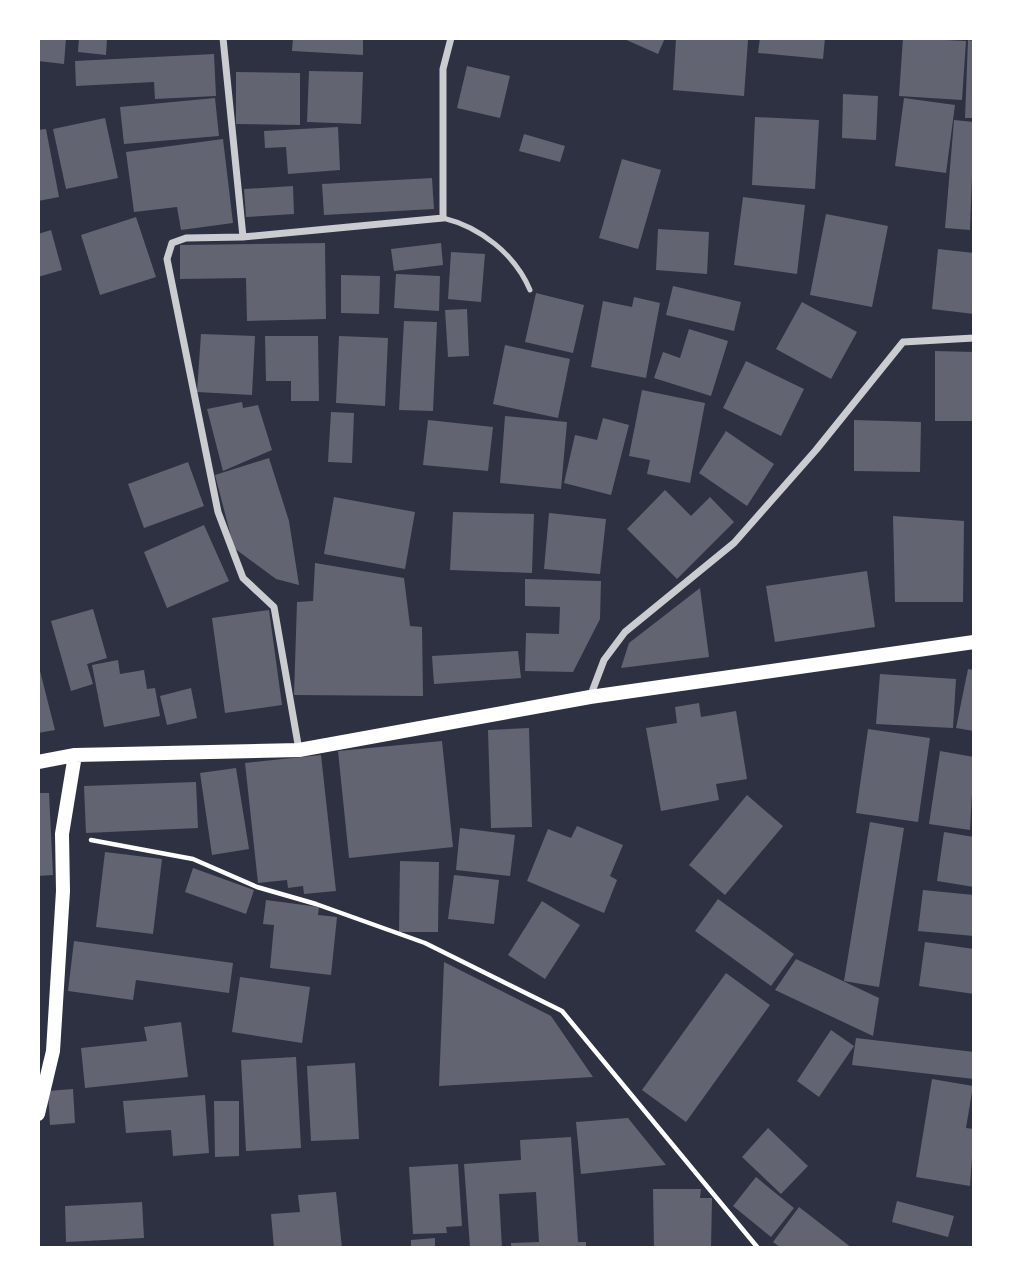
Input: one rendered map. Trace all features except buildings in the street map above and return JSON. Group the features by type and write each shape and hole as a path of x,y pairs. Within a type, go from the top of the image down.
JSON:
{"main road":[{"path":"38,762 75,755 299,750 590,697 974,642"},
{"path":"38,1114 53,1051 63,891 62,834 75,755"}],"street":[{"path":"223,38 243,237"},
{"path":"299,750 274,607 243,578 218,512 167,259 172,243 186,238 243,237 443,218 443,69 451,38"},
{"path":"590,697 604,660 625,632 734,543 816,450 903,342 974,338"}],"lane":[{"path":"443,218 467,223 496,244 523,271 530,290"}],"path":[{"path":"62,834 193,859 257,887 317,904 425,943 562,1011 758,1248"}]}
